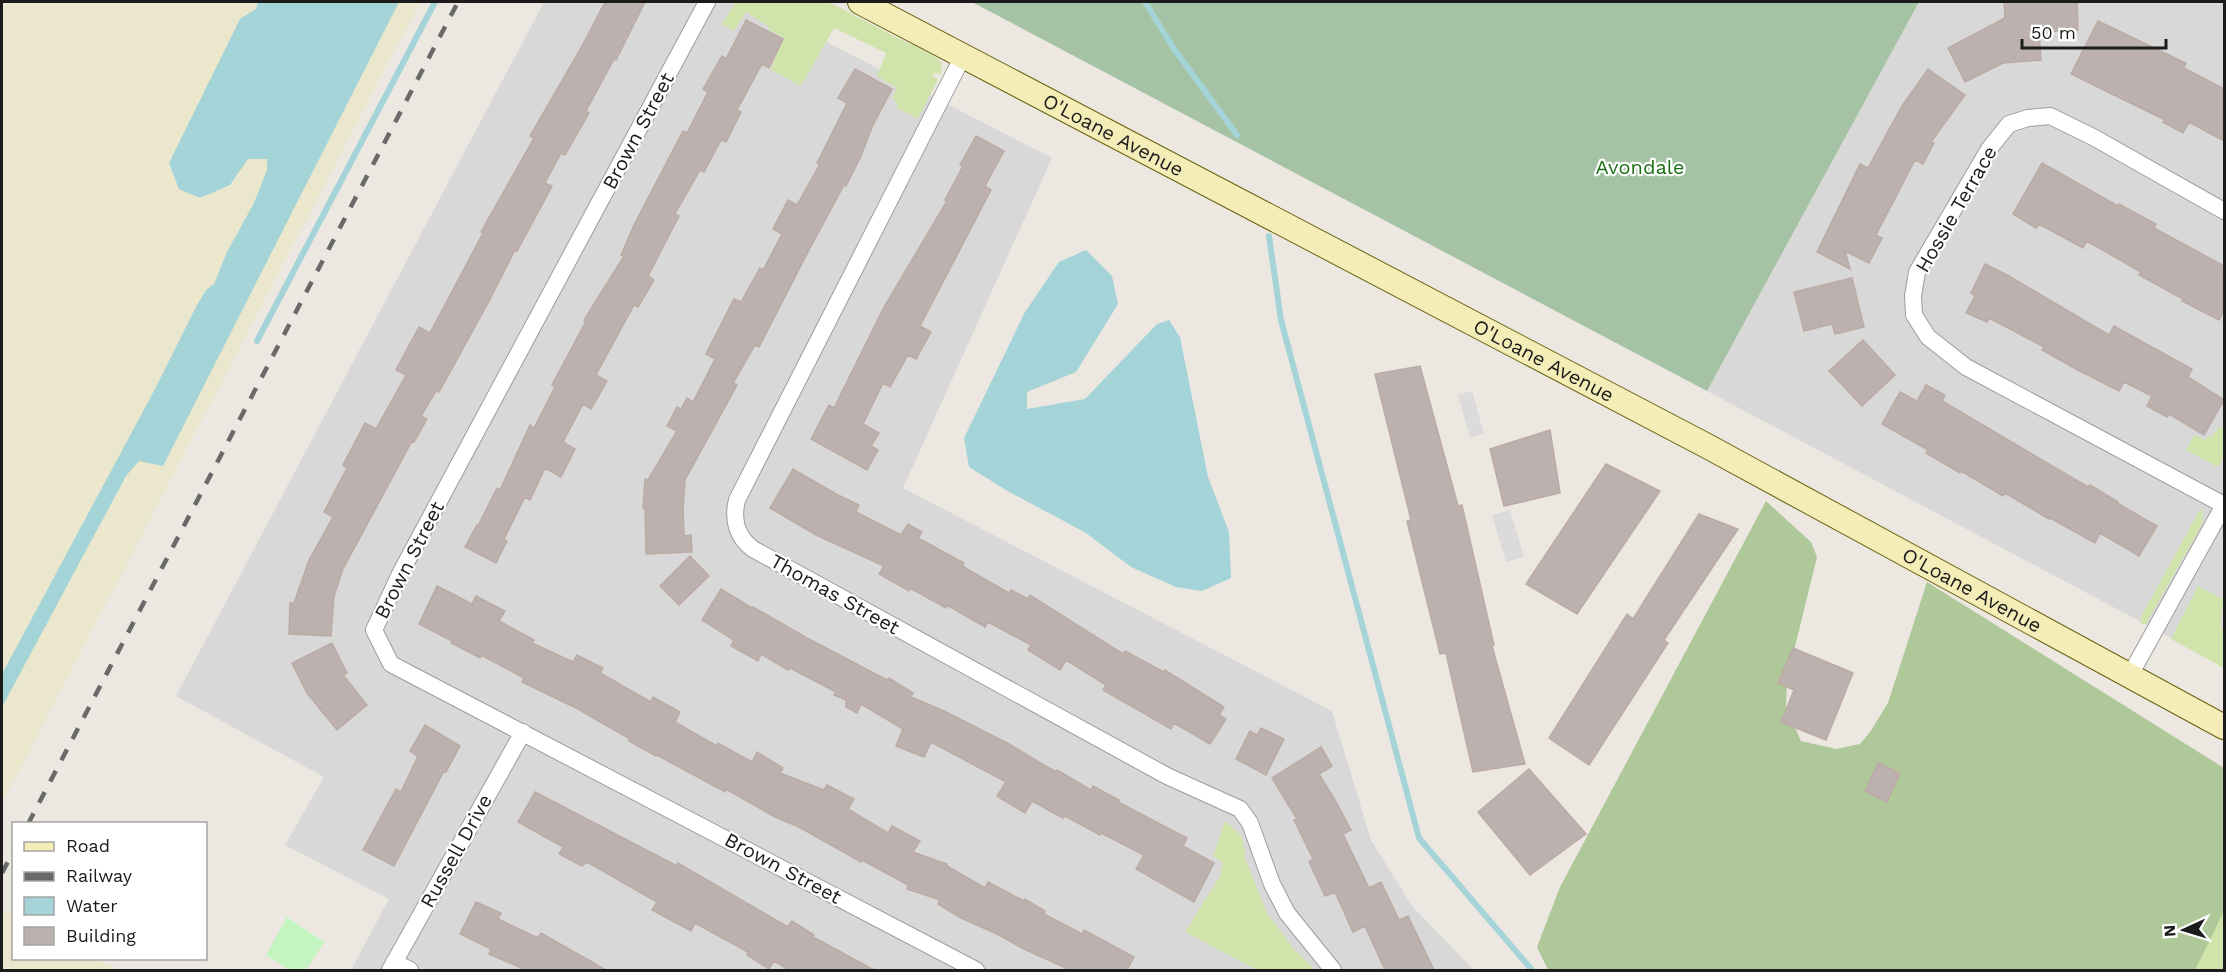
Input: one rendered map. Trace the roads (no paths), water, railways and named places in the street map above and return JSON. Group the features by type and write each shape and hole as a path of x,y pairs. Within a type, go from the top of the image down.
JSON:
{"street":[{"name":"Brown Street","path":"707,2 401,572 374,630 392,663 976,970"},
{"name":"O'Loane Avenue","path":"860,2 1707,446 2224,727"},
{"name":"Thomas Street","path":"963,56 737,500 736,528 746,544 753,549 1167,776 1240,808 1250,823 1272,884 1287,913 1333,970"},
{"name":"Hossie Terrace","path":"2224,211 2093,137 2050,116 2028,118 2009,124 1989,149 1917,273 1913,296 1914,315 1928,337 1966,367 2224,505"},
{"path":"2129,677 2224,505"},
{"name":"Russell Drive","path":"392,966 523,732"},
{"path":"392,966 410,970"}],"water":[{"path":"258,2 399,2 163,466 139,461 126,476 2,707 2,674 155,389 197,305 206,290 214,284 227,252 254,203 267,170 267,159 248,159 230,185 200,198 179,189 169,163 240,19 256,9"},
{"path":"1086,250 1112,276 1118,304 1076,372 1027,392 1027,409 1085,399 1157,324 1169,320 1180,337 1208,477 1229,532 1231,578 1202,591 1176,587 1131,567 1086,533 1006,490 969,467 964,438 1025,312 1059,262"}],"waterway":[{"path":"257,341 435,2"},
{"path":"1145,2 1174,49 1237,135"},
{"path":"1269,236 1281,320 1419,838 1532,970"}],"railway":[{"path":"29,822 458,2"},
{"path":"2,873 12,854"}],"park label":[{"name":"Avondale","path":"1640,167"}]}
